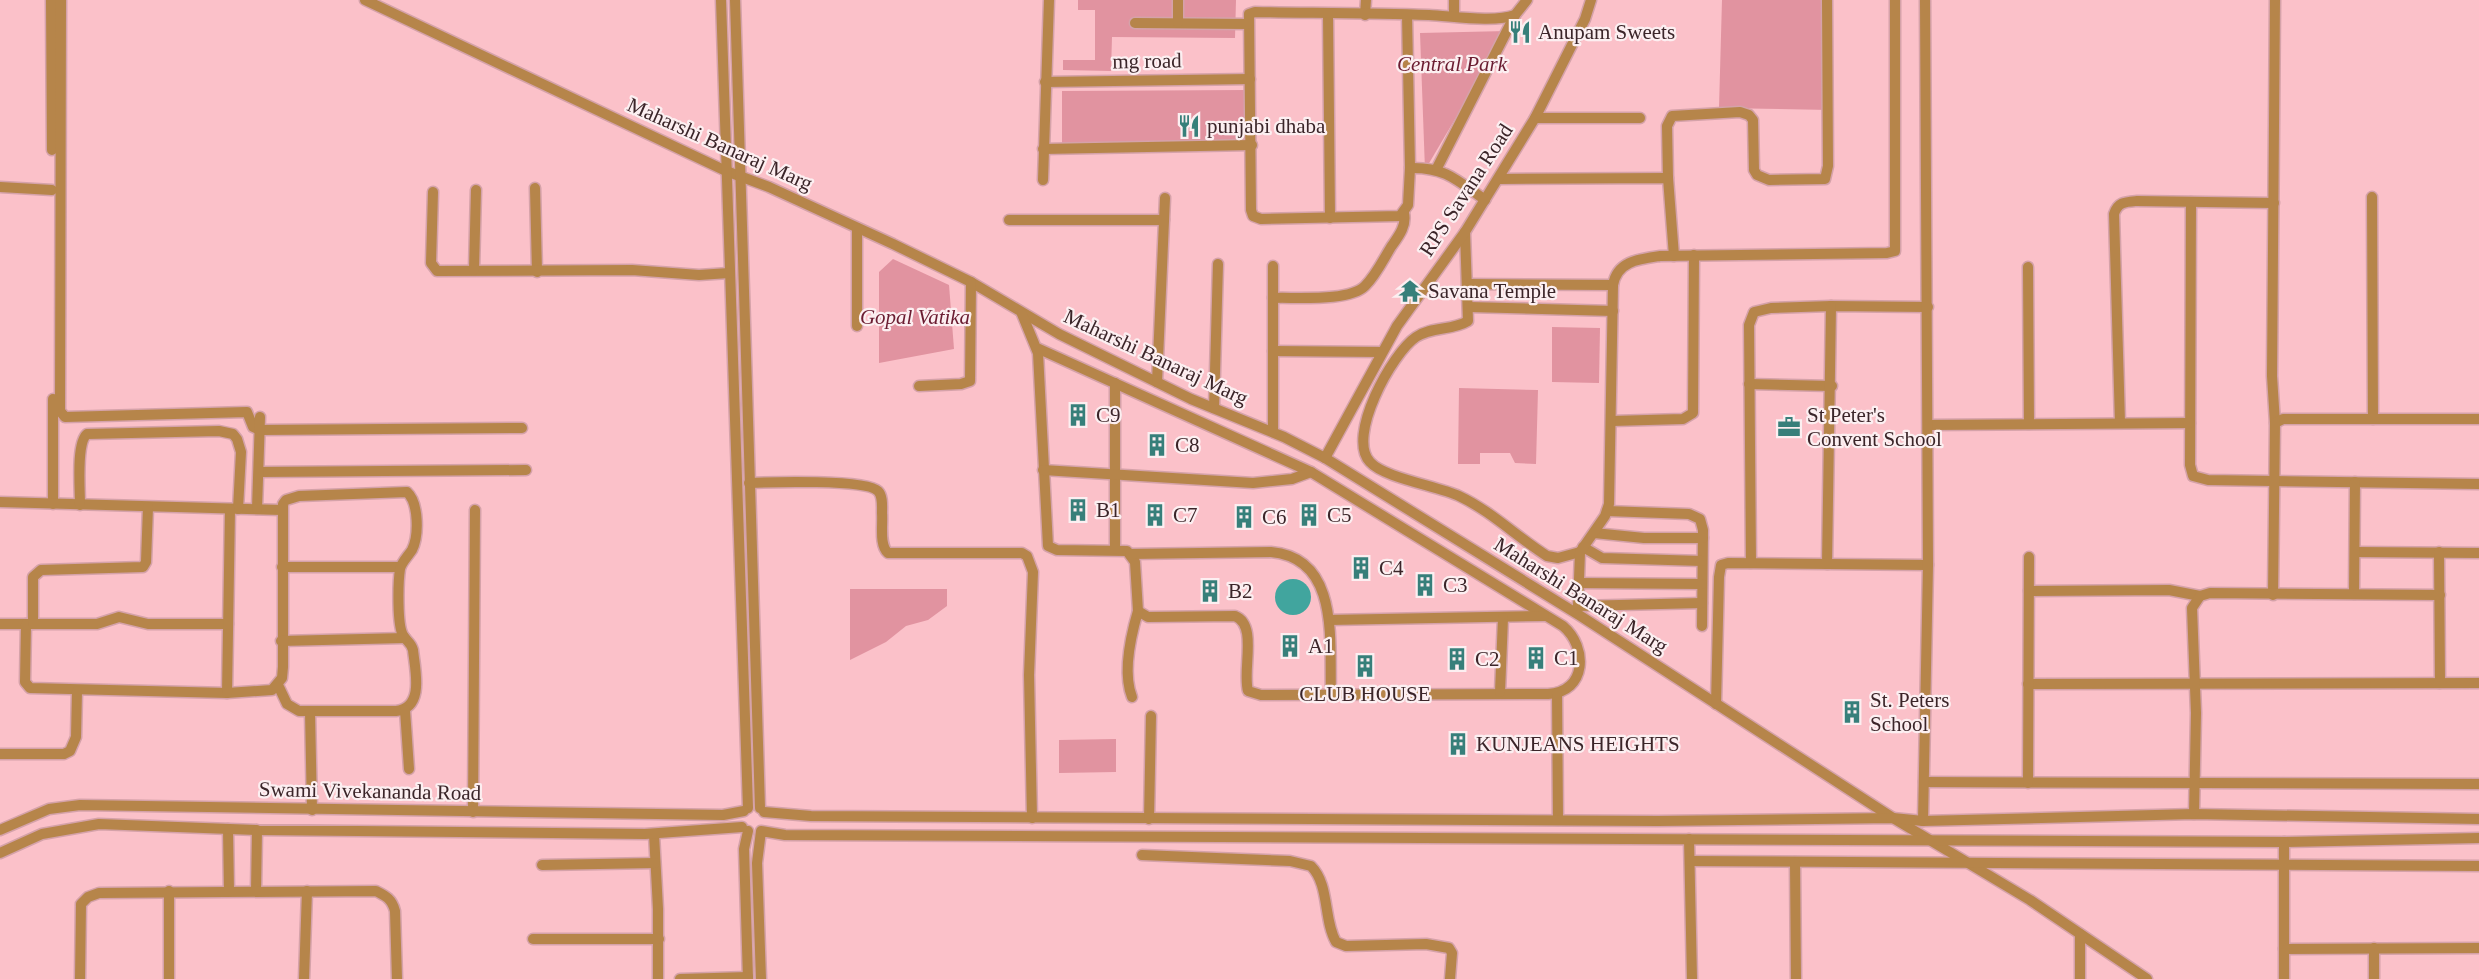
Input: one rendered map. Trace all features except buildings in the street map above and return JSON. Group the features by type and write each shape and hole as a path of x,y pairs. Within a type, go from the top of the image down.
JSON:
{"street":[{"path":"51,0 53,504"},
{"path":"61,0 60,411 65,417 247,412 253,427 260,430 522,428"},
{"name":"Maharshi Banaraj Marg","path":"365,0 726,171 857,228 971,282 1022,314 1157,382 1273,432 1325,458 1893,818 1967,862 2147,979"},
{"path":"680,979 748,978 745,829 741,818 746,810 721,0"},
{"path":"735,0 749,483 762,810 766,822 761,831 757,863 761,979"},
{"path":"1043,180 1048,0"},
{"path":"1178,0 1178,23"},
{"path":"1365,15 1366,0"},
{"path":"1454,0 1454,16"},
{"path":"1437,168 1515,15 1527,0"},
{"name":"RPS Savana Road","path":"1325,458 1381,352 1403,317 1465,232 1535,118 1585,19 1592,0"},
{"path":"1674,256 1667,126 1672,116 1740,112 1749,115 1753,120 1754,170 1757,175 1769,180 1825,179 1828,166 1827,0"},
{"path":"1465,232 1468,321 1428,330 1403,347 1383,380 1368,415 1364,432 1366,457 1376,468 1460,496 1546,556 1558,558 1581,549 1607,511 1612,421 1613,285 1616,273 1621,266 1640,259 1674,256 1887,253 1895,251 1895,0"},
{"path":"1923,820 1928,565 1926,0"},
{"path":"2273,595 2275,0"},
{"path":"1407,15 1410,168 1408,205 1404,213 1400,216 1330,218 1261,219 1253,216 1251,210 1249,14 1255,12 1365,15 1407,15 1502,17 1515,15"},
{"path":"1328,14 1330,218"},
{"path":"1136,22 1248,24"},
{"name":"mg road","path":"1045,82 1250,79"},
{"path":"1535,118 1640,118"},
{"path":"1043,149 1252,145"},
{"path":"1410,168 1437,168 1485,200"},
{"path":"1499,179 1668,178"},
{"path":"0,187 52,190"},
{"path":"535,188 537,272"},
{"path":"474,270 476,190"},
{"path":"433,192 433,268 443,273 474,270 537,272 632,270 699,275 729,273"},
{"path":"2372,197 2373,419"},
{"path":"1157,382 1165,198"},
{"path":"2120,423 2116,207 2127,202 2274,203"},
{"path":"2191,202 2190,472 2193,476 2208,480 2479,484"},
{"path":"1273,298 1339,296 1359,291 1372,278 1398,236 1405,221 1404,213"},
{"path":"1009,220 1164,220"},
{"path":"857,228 857,326"},
{"path":"1612,421 1683,419 1693,413 1694,255"},
{"path":"1214,408 1218,264"},
{"path":"1273,266 1273,432"},
{"path":"2028,267 2029,424"},
{"path":"919,386 961,384 970,381 971,282"},
{"path":"1468,284 1613,285"},
{"path":"1751,563 1749,325 1754,312 1771,308 1831,306 1928,307"},
{"path":"1827,564 1832,386 1831,306"},
{"path":"1469,307 1613,310"},
{"path":"1022,314 1037,348 1048,546 1057,550 1122,549 1130,554 1135,562 1138,611 1130,642 1129,683 1132,697"},
{"path":"1037,348 1311,472 1570,632 1579,651 1578,673 1574,684 1566,692 1557,693 1261,695 1248,691 1246,682 1248,630 1242,619 1236,616 1155,618 1138,611"},
{"path":"1273,351 1381,352"},
{"path":"1115,383 1115,549"},
{"path":"1749,384 1832,386"},
{"path":"258,509 261,417"},
{"path":"2275,423 2283,419 2479,419"},
{"path":"1928,425 2190,423"},
{"path":"80,505 80,449 87,434 219,431 232,434 240,446 234,509 227,693"},
{"path":"259,472 526,470"},
{"path":"1043,470 1253,483 1292,479 1311,472"},
{"path":"2354,594 2355,482"},
{"path":"749,483 844,484 876,489 881,497 883,540 888,553 1022,554 1027,556 1033,572 1029,675 1032,818"},
{"path":"148,507 146,562 143,567 36,572 33,577 26,686 36,690 77,691 261,693 272,690 278,685 283,667 281,641 282,510 286,500 299,496 407,492 411,496 416,511 415,536 413,547 400,567 400,619 405,638 412,644 416,692 411,706 405,710 310,712 293,709 287,704 278,685"},
{"path":"0,502 282,510"},
{"path":"473,812 475,510"},
{"path":"1607,511 1689,514 1700,519 1703,538 1702,626"},
{"path":"1594,532 1625,537 1703,538"},
{"path":"1581,549 1602,558 1702,561"},
{"path":"1581,549 1578,606 1702,603"},
{"path":"1130,554 1271,552 1303,562 1314,574 1328,607 1331,694"},
{"path":"2355,552 2479,553"},
{"path":"2439,552 2440,683"},
{"path":"2028,783 2029,557"},
{"path":"1716,704 1719,570 1728,563 1928,565"},
{"path":"282,567 400,567"},
{"path":"1578,583 1702,584"},
{"path":"2029,591 2169,590 2200,596 2210,593 2440,595"},
{"path":"2194,814 2196,783 2192,608 2200,596"},
{"path":"1329,620 1545,616"},
{"path":"0,624 97,624 119,617 148,624 228,624"},
{"path":"1500,692 1503,618"},
{"path":"281,641 405,638"},
{"path":"2028,684 2479,683"},
{"path":"0,754 64,754 70,751 76,737 77,691"},
{"path":"1557,693 1558,820"},
{"path":"405,710 409,769"},
{"path":"310,712 312,810"},
{"path":"1149,819 1151,716"},
{"path":"1924,782 2479,784"},
{"name":"Swami Vivekananda Road","path":"0,830 61,806 723,815 746,810"},
{"path":"746,810 762,810 781,816 1149,819 1893,818 1923,820 2194,814 2479,819"},
{"path":"0,853 42,834 82,825 258,830 654,834 745,829 801,835 2284,842 2437,841 2479,838"},
{"path":"228,829 229,891"},
{"path":"256,891 258,830"},
{"path":"654,834 659,939 658,979"},
{"path":"1689,839 1692,979"},
{"path":"2284,842 2284,979"},
{"path":"1142,855 1290,861 1311,866 1322,883 1327,919 1336,942 1346,946 1426,944 1449,948 1452,953 1450,979"},
{"path":"1690,861 2479,866"},
{"path":"1795,862 1796,979"},
{"path":"542,865 655,863"},
{"path":"169,891 169,979"},
{"path":"80,979 81,904 88,897 99,893 169,891 376,891 392,901 395,911 397,979"},
{"path":"304,979 307,891"},
{"path":"2080,934 2080,979"},
{"path":"533,939 659,939"},
{"path":"2374,948 2374,979"},
{"path":"2284,949 2479,948"}],"green space":[{"path":"1078,0 1236,0 1235,38 1112,37 1111,71 1063,70 1063,60 1095,60 1095,10 1078,10"},
{"path":"1722,0 1833,0 1830,110 1719,108"},
{"name":"Central Park","path":"1507,31 1425,170 1420,33"},
{"path":"1247,90 1247,144 1062,146 1062,91"},
{"name":"Gopal Vatika","path":"893,259 949,285 954,349 879,363 879,272"},
{"path":"1552,327 1600,328 1599,383 1552,382"},
{"path":"1459,388 1538,390 1536,464 1515,463 1510,453 1480,453 1480,464 1458,464"},
{"path":"850,589 947,589 947,606 928,620 906,626 886,642 850,660"},
{"path":"1116,739 1116,772 1059,773 1059,740"}],"water":[{"path":"1293,579 1306,584 1311,597 1306,610 1293,615 1280,610 1275,597 1280,584"}],"place":[{"name":"Anupam Sweets","path":"1520,32"},
{"name":"punjabi dhaba","path":"1189,126"},
{"name":"Savana Temple","path":"1410,291"},
{"name":"C9","path":"1078,415"},
{"name":"St Peter's Convent School","path":"1789,427"},
{"name":"C8","path":"1157,445"},
{"name":"B1","path":"1078,510"},
{"name":"C7","path":"1155,515"},
{"name":"C5","path":"1309,515"},
{"name":"C6","path":"1244,517"},
{"name":"C4","path":"1361,568"},
{"name":"C3","path":"1425,585"},
{"name":"B2","path":"1210,591"},
{"name":"A1","path":"1290,646"},
{"name":"C1","path":"1536,658"},
{"name":"C2","path":"1457,659"},
{"name":"CLUB HOUSE","path":"1365,666"},
{"name":"St. Peters School","path":"1852,712"},
{"name":"KUNJEANS HEIGHTS","path":"1458,744"}]}
